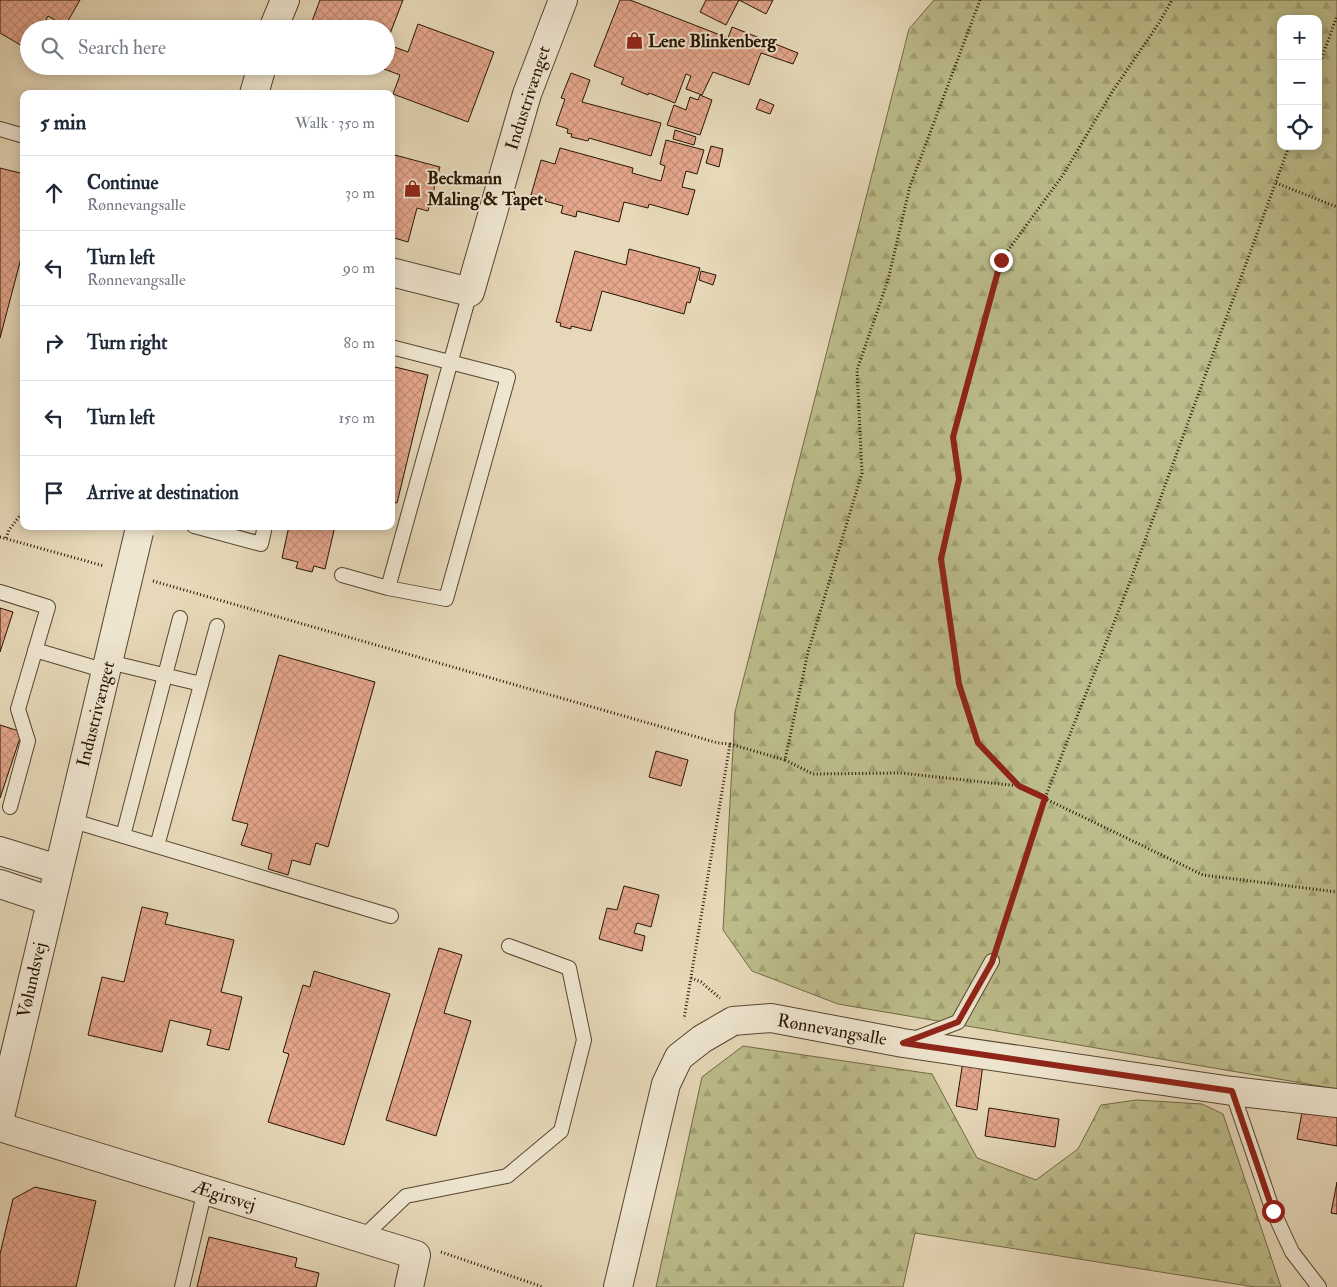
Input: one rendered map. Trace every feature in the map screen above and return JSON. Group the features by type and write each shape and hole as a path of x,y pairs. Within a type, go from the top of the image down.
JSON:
{"street":[{"path":"276,20 284,0"},
{"name":"Industrivænget","path":"470,292 527,94 563,0"},
{"path":"255,90 259,75"},
{"path":"395,273 470,292"},
{"name":"Industrivænget","path":"50,901 140,530"},
{"path":"0,851 58,869"},
{"path":"0,884 50,901"},
{"name":"Vølundsvej","path":"0,1117 50,901"},
{"name":"Rønnevangsalle","path":"618,1287 666,1084 679,1057 702,1039 733,1022 771,1018 903,1043 1232,1091 1337,1102"},
{"name":"Ægirsvej","path":"0,1127 416,1255"},
{"path":"409,1287 416,1255"}],"lane":[{"path":"0,130 20,135"},
{"path":"388,588 470,292"},
{"path":"342,575 388,588 446,599 508,376 395,348"},
{"path":"209,530 261,544 264,530"},
{"path":"0,592 48,608 18,709 28,741 10,807"},
{"path":"123,836 180,618"},
{"path":"156,846 217,626"},
{"path":"35,650 107,666 165,675 201,684"},
{"path":"70,820 391,916"},
{"path":"361,1238 406,1196 507,1176 561,1131 584,1040 569,968 509,946"},
{"path":"903,1043 958,1022 992,962"},
{"path":"1232,1091 1273,1211 1292,1252 1319,1287"},
{"path":"182,1287 205,1190"}],"path":[{"path":"785,760 808,652 862,473 857,370 888,280 910,186 980,0"},
{"path":"1019,786 978,743 959,684 941,559 959,479 953,437 1001,260 1063,175 1112,92 1159,23 1172,0"},
{"path":"1321,60 1337,16"},
{"path":"992,962 1045,798 1128,587 1288,150"},
{"path":"1276,183 1337,208"},
{"path":"6,538 9,530 20,515"},
{"path":"0,537 108,568"},
{"path":"146,579 718,743 730,744 785,760 813,774 901,773 1019,786 1203,876 1337,892"},
{"path":"679,1057 730,744"},
{"path":"416,1255 440,1251 544,1287"}],"green space":[{"path":"934,0 1337,0 1337,1089 838,1004 752,971 723,930 735,712 909,29"},
{"path":"743,1046 932,1074 977,1158 1036,1180 1078,1149 1101,1105 1137,1100 1202,1104 1223,1114 1281,1287 1255,1287 915,1233 903,1287 656,1287 702,1077"}],"building":[{"path":"0,0 80,0 68,20 55,20 48,16 46,20 20,20 20,45 0,33"},
{"path":"320,0 403,0 395,21 312,20"},
{"path":"620,0 630,0 728,38 732,27 798,53 793,64 761,53 749,85 713,72 702,95 686,89 691,76 686,74 675,103 649,93 648,95 621,84 624,78 594,66"},
{"path":"706,0 739,0 726,25 700,12"},
{"path":"739,0 773,0 766,14"},
{"path":"418,24 494,52 468,122 395,95 394,90 400,75 395,73 395,47 408,52"},
{"path":"571,73 590,80 582,102 661,123 651,156 589,138 588,141 571,137 572,134 567,133 568,129 556,125 565,99 561,98"},
{"path":"700,95 712,100 700,135 667,125 674,105 686,110 690,97 698,100"},
{"path":"760,99 774,105 770,114 756,109"},
{"path":"675,130 696,137 694,145 673,139"},
{"path":"666,140 704,150 697,174 686,171 682,187 695,190 688,215 649,204 648,208 624,202 619,222 577,211 576,217 561,213 563,206 531,195 541,160 555,164 560,148 633,168 632,173 661,181 665,166 660,164"},
{"path":"711,146 723,149 719,167 706,163"},
{"name":"Beckmann Maling & Tapet","path":"395,155 440,167 428,211 417,208 408,242 395,238"},
{"path":"0,168 20,173 20,262 0,338"},
{"path":"629,249 700,268 690,303 687,302 684,314 602,291 591,331 571,326 571,329 560,326 561,323 556,322 575,251 626,265"},
{"path":"701,271 716,275 713,285 699,280"},
{"path":"395,367 428,375 397,503 395,503"},
{"path":"288,530 334,530 325,569 314,566 312,572 296,568 298,562 282,558"},
{"path":"0,608 13,612 0,652"},
{"path":"279,655 375,682 328,847 316,843 310,865 292,860 288,875 268,869 272,854 241,845 248,824 232,820"},
{"path":"0,725 22,732 0,798"},
{"path":"656,751 688,760 681,786 649,777"},
{"path":"624,886 659,895 651,927 637,923 634,933 645,936 642,951 599,939 607,908 617,910"},
{"path":"142,907 168,913 165,924 234,940 221,992 242,997 229,1050 207,1045 211,1030 170,1020 162,1052 88,1035 102,977 124,982"},
{"path":"439,948 462,955 444,1013 471,1021 436,1136 386,1120"},
{"path":"314,971 390,994 344,1145 268,1122 289,1054 283,1052 303,985 310,987"},
{"path":"963,1061 983,1064 977,1110 956,1106"},
{"path":"1303,1107 1337,1113 1337,1146 1297,1139"},
{"path":"989,1108 1059,1119 1055,1147 985,1136"},
{"path":"1337,1182 1337,1214 1331,1213"},
{"path":"35,1187 96,1201 76,1287 0,1287 0,1254 13,1199"},
{"path":"209,1237 297,1258 295,1267 319,1273 316,1287 197,1287"}],"place":[{"name":"Lene Blinkenberg","path":"634,41"},
{"name":"Beckmann Maling & Tapet","path":"413,188"}],"route":[{"path":"1001,260 953,437 959,479 941,559 959,684 978,743 1019,786 1045,798 992,962 958,1022 903,1043 1232,1091 1273,1211"}]}
